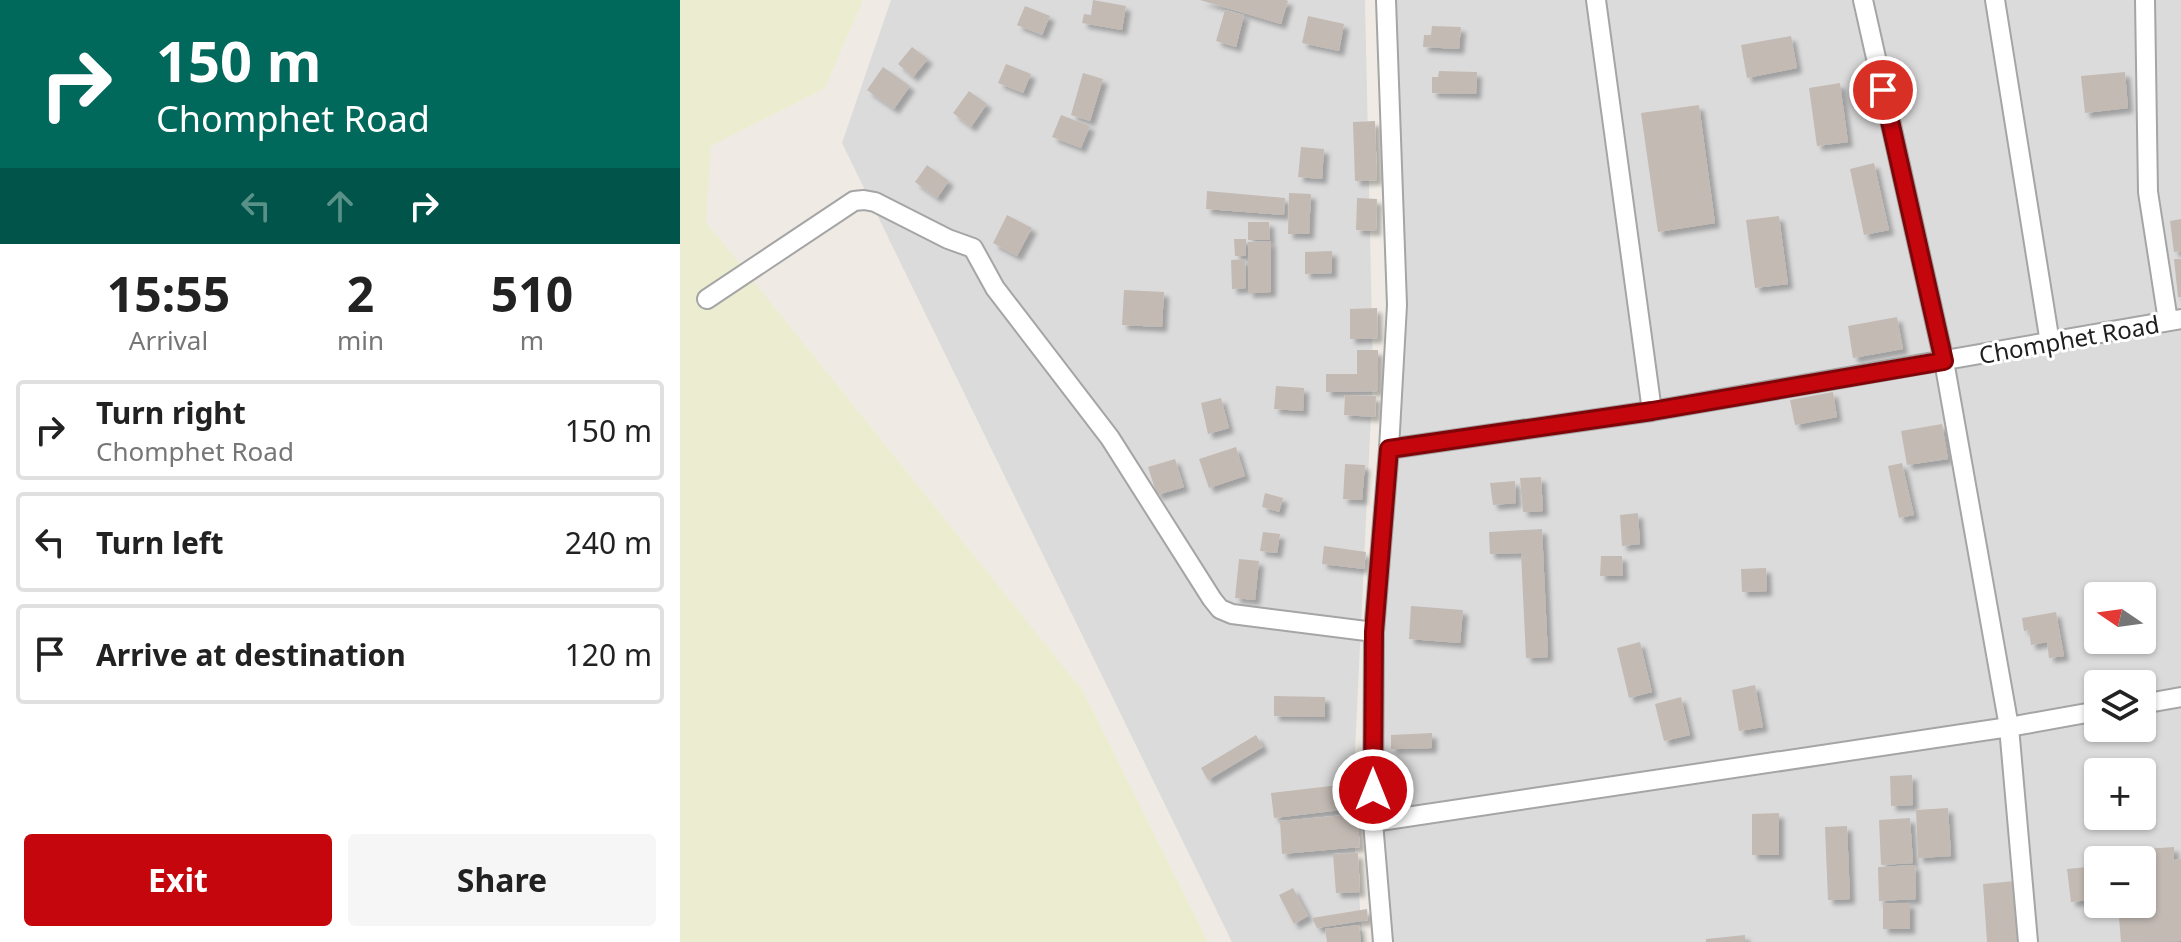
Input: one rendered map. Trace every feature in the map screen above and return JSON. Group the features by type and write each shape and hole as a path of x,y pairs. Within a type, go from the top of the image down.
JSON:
{"street":[{"path":"1383,942 1373,822 1374,632 1397,305 1386,0"},
{"path":"1596,0 1652,411"},
{"path":"1863,0 1944,361 2009,727 2028,942"},
{"path":"1995,0 2050,343"},
{"path":"2145,0 2148,192 2174,320"},
{"path":"707,299 854,201 875,202 948,239 973,248 995,288 1110,438 1220,609 1232,614 1374,632"},
{"name":"Chomphet Road","path":"1389,449 1652,411 2174,320"},
{"path":"2156,701 2181,697"},
{"path":"1373,822 2084,714"}],"shaded area":[{"path":"891,0 1365,0 1373,373 1352,814 1363,942 1232,942 842,143"},
{"path":"1396,0 2181,0 2181,942 1386,942 1374,661 1404,353"}],"green space":[{"path":"680,0 863,0 825,88 711,146 706,222 1083,691 1208,942 680,942"}],"building":[{"path":"1093,0 1126,6 1122,30 1082,23 1084,14 1091,15"},
{"path":"1200,0 1286,0 1288,1 1281,24"},
{"path":"1025,6 1050,16 1042,35 1017,25"},
{"path":"1225,10 1244,15 1236,47 1216,41"},
{"path":"1308,16 1344,24 1339,51 1302,43"},
{"path":"1432,26 1461,27 1459,49 1423,47 1424,35 1431,35"},
{"path":"1791,36 1797,68 1747,78 1741,45"},
{"path":"912,47 928,59 913,77 898,64"},
{"path":"1006,64 1031,74 1023,93 998,83"},
{"path":"883,67 910,86 894,109 867,90"},
{"path":"1439,71 1477,72 1476,94 1432,93 1432,77 1438,77"},
{"path":"2125,72 2128,108 2085,113 2081,76"},
{"path":"1083,73 1103,79 1090,121 1071,115"},
{"path":"1840,83 1848,142 1817,146 1809,88"},
{"path":"969,91 987,104 971,127 953,113"},
{"path":"1699,105 1715,223 1658,232 1641,113"},
{"path":"1061,115 1090,126 1081,148 1052,137"},
{"path":"1375,121 1377,180 1355,181 1353,122"},
{"path":"1301,147 1324,149 1322,179 1298,177"},
{"path":"1874,163 1889,230 1864,235 1850,169"},
{"path":"927,165 949,181 937,198 915,182"},
{"path":"1207,191 1285,198 1284,215 1206,209"},
{"path":"1289,193 1311,194 1309,234 1288,234"},
{"path":"1357,198 1377,199 1376,231 1356,230"},
{"path":"1007,215 1032,228 1017,256 993,243"},
{"path":"1779,216 1788,284 1755,288 1746,220"},
{"path":"2181,219 2181,251 2174,252 2170,221"},
{"path":"1248,222 1269,222 1270,240 1248,240"},
{"path":"1234,239 1246,239 1246,256 1235,256"},
{"path":"1271,241 1271,292 1248,293 1248,242"},
{"path":"1332,251 1332,273 1305,274 1305,252"},
{"path":"1245,259 1246,288 1232,289 1231,260"},
{"path":"2174,259 2181,259 2181,297 2178,297"},
{"path":"1124,290 1164,292 1162,327 1122,325"},
{"path":"1377,308 1378,338 1350,339 1350,309"},
{"path":"1897,317 1903,349 1853,358 1848,326"},
{"path":"1357,350 1378,350 1378,391 1326,392 1326,374 1357,374"},
{"path":"1276,386 1304,388 1303,411 1274,409"},
{"path":"1833,392 1837,417 1795,425 1790,400"},
{"path":"1345,395 1376,396 1375,417 1344,415"},
{"path":"1221,398 1229,428 1208,434 1201,403"},
{"path":"1942,424 1948,459 1907,465 1901,431"},
{"path":"1236,447 1245,476 1209,488 1199,459"},
{"path":"1175,459 1184,487 1157,495 1148,467"},
{"path":"1902,463 1914,515 1899,518 1888,466"},
{"path":"1345,464 1365,465 1362,500 1343,499"},
{"path":"1541,477 1543,511 1523,512 1520,478"},
{"path":"1515,481 1516,503 1493,505 1490,483"},
{"path":"1265,493 1283,498 1279,512 1262,507"},
{"path":"1638,513 1640,544 1622,546 1620,515"},
{"path":"1542,529 1548,657 1526,658 1521,553 1490,554 1489,532"},
{"path":"1263,532 1280,534 1277,553 1260,551"},
{"path":"1324,546 1366,552 1364,569 1322,564"},
{"path":"1601,556 1622,556 1623,576 1600,576"},
{"path":"1239,559 1259,561 1255,600 1235,598"},
{"path":"1766,568 1767,591 1742,592 1741,569"},
{"path":"1411,606 1463,610 1460,643 1409,639"},
{"path":"2056,612 2064,656 2049,658 2047,642 2031,645 2029,630 2024,631 2022,618"},
{"path":"1640,642 1652,692 1629,698 1617,648"},
{"path":"1755,685 1763,727 1739,731 1732,690"},
{"path":"1274,696 1325,697 1325,717 1274,716"},
{"path":"1681,697 1690,735 1664,741 1655,704"},
{"path":"1432,733 1432,748 1391,749 1391,735"},
{"path":"1256,735 1263,747 1208,780 1201,768"},
{"path":"1912,775 1913,805 1891,806 1890,776"},
{"path":"1356,783 1358,808 1274,818 1271,793"},
{"path":"1948,808 1951,856 1918,858 1916,810"},
{"path":"1779,813 1779,855 1752,855 1752,814"},
{"path":"1357,814 1360,847 1282,854 1280,821"},
{"path":"1910,818 1913,863 1881,865 1879,820"},
{"path":"1847,826 1850,899 1828,900 1825,827"},
{"path":"2174,847 2174,860 2181,859 2181,941 2121,942 2119,918 2156,918 2156,848"},
{"path":"1358,853 1360,892 1336,893 1333,854"},
{"path":"1915,865 1916,899 1879,901 1878,867"},
{"path":"2084,867 2084,901 2071,902 2067,869"},
{"path":"2015,881 2020,942 1987,942 1983,884"},
{"path":"1293,888 1308,916 1294,924 1279,895"},
{"path":"1883,903 1910,903 1910,929 1883,929"},
{"path":"1367,909 1368,920 1317,928 1312,918"},
{"path":"1359,925 1361,942 1327,942 1325,929"},
{"path":"1745,935 1745,942 1706,942 1706,939"}],"route":[{"path":"1373,790 1374,632 1389,449 1652,411 1944,361 1883,90"}]}
